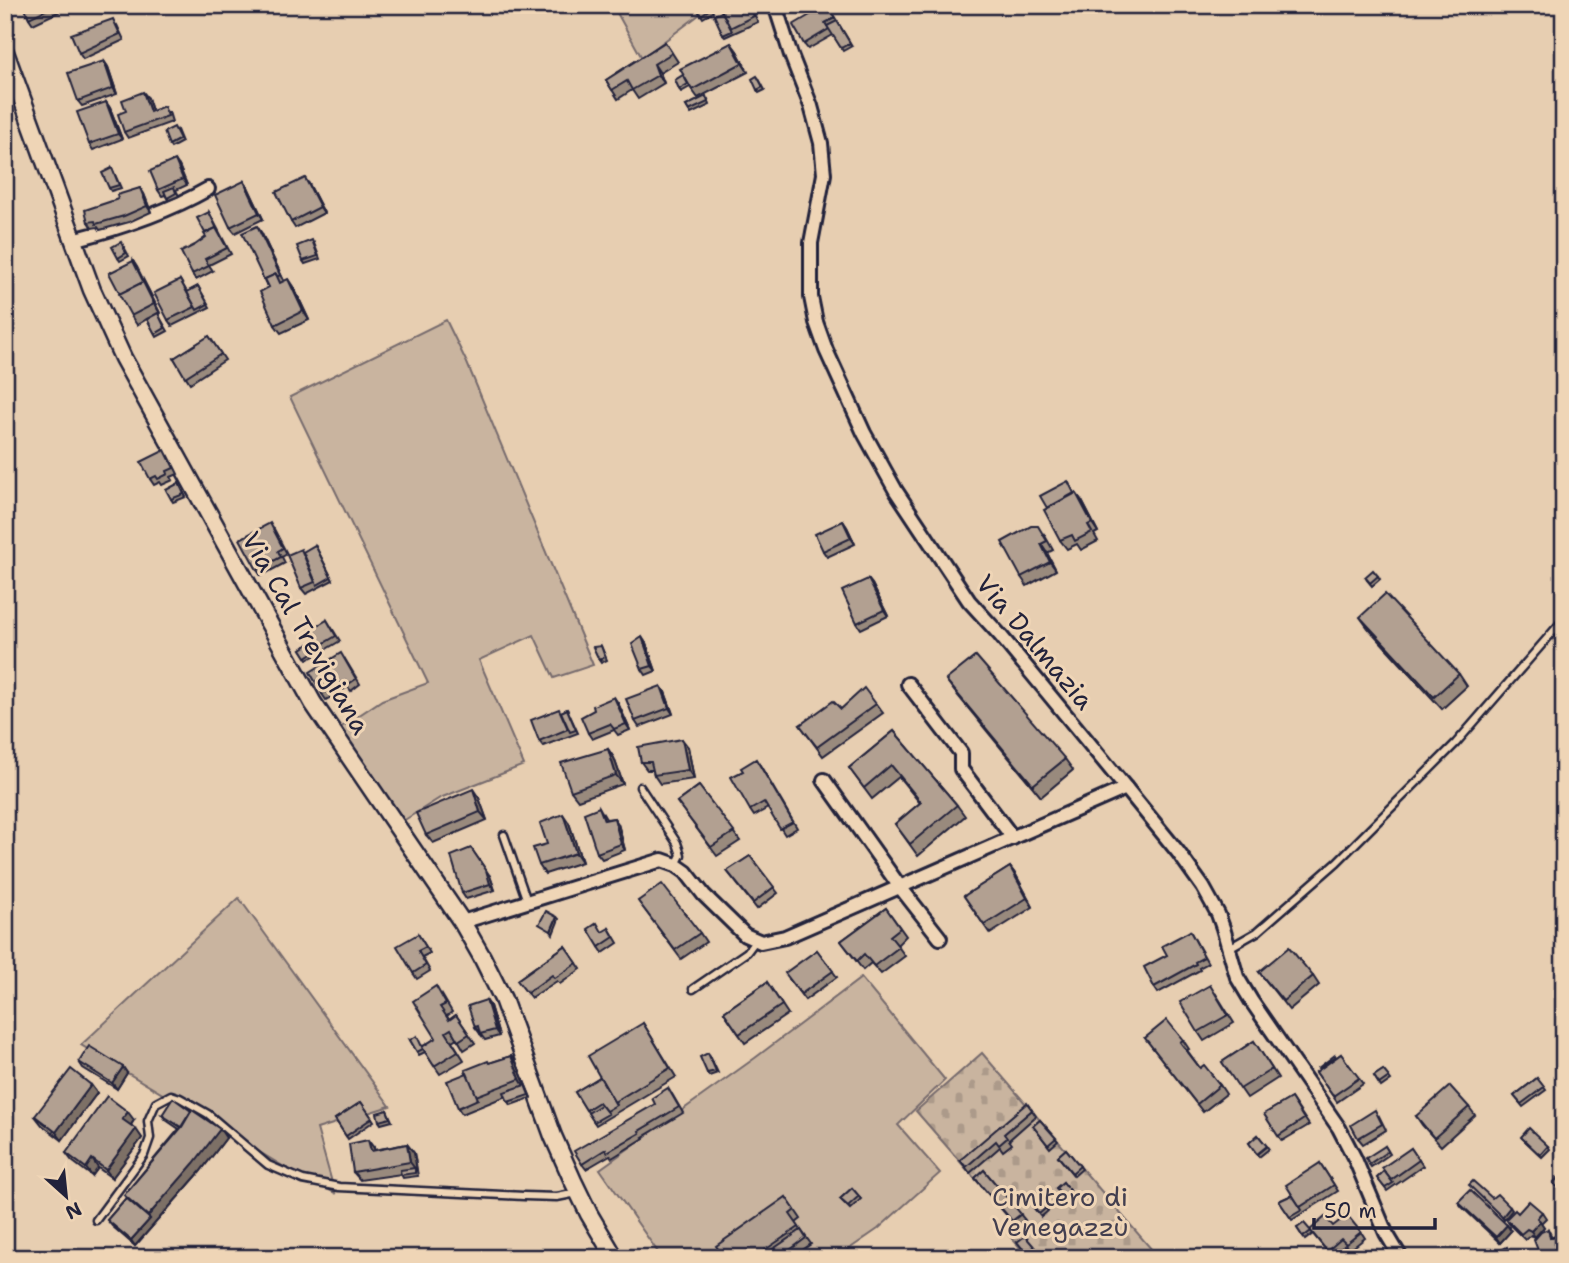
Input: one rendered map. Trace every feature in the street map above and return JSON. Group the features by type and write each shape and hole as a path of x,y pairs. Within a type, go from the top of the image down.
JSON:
{"street":[{"name":"Via Dalmazia","path":"775,5 811,106 821,143 824,174 811,243 811,297 816,322 864,433 896,491 968,601 1000,635 1126,788 1203,887 1218,914 1242,988 1348,1142 1386,1233 1401,1258"},
{"name":"Via Cal Trevigiana","path":"5,52 92,290 123,358 313,703 462,922 488,968 503,999 553,1136 579,1193 615,1258"},
{"path":"73,240 110,231 184,202 208,189"},
{"path":"908,684 961,753 961,769 1013,838"},
{"path":"824,780 900,887 940,937"},
{"path":"462,922 662,860 676,865 686,873 704,895 745,935 761,942 785,937 1126,788"}],"lane":[{"path":"1229,948 1257,932 1346,853 1456,743 1564,619"},
{"path":"640,787 677,843 681,855 676,865"},
{"path":"504,835 527,901"},
{"path":"693,989 747,952 755,940"},
{"path":"96,1220 144,1155 150,1138 148,1121 156,1103 171,1095 208,1114 268,1165 303,1181 339,1187 524,1196 556,1197 579,1193"}],"green space":[{"path":"624,5 712,5 642,58 616,11"},
{"path":"446,320 467,363 593,665 554,678 534,635 479,660 524,765 440,798 403,821 340,728 382,700 428,683 290,397"},
{"path":"239,898 390,1106 317,1129 335,1193 286,1168 81,1045"},
{"path":"861,978 945,1080 898,1125 940,1173 878,1229 836,1258 662,1258 600,1169"},
{"name":"Cimitero di Venegazzù","path":"982,1053 1159,1258 1029,1258 1008,1234 1016,1226 916,1111"}],"building":[{"path":"24,5 56,5 29,18"},
{"path":"695,5 708,5 710,9 701,15"},
{"path":"719,5 749,5 754,16 730,28"},
{"path":"827,5 835,18 825,23 829,29 804,44 793,25"},
{"path":"722,12 732,31 723,35 714,15"},
{"path":"113,19 120,34 79,53 71,34"},
{"path":"837,21 850,43 841,48 827,26"},
{"path":"665,42 672,53 654,64 658,75 632,90 627,81 612,90 606,80"},
{"path":"731,43 742,63 692,90 680,69"},
{"path":"104,61 113,88 78,101 68,73"},
{"path":"683,75 688,84 679,89 675,80"},
{"path":"757,76 763,87 757,90 752,79"},
{"path":"143,92 150,112 164,106 168,116 124,132 118,114 126,111 122,100"},
{"path":"706,96 708,102 689,111 686,106"},
{"path":"106,102 118,134 89,144 77,112"},
{"path":"174,127 180,139 169,145 164,132"},
{"path":"175,160 183,179 158,190 150,171"},
{"path":"112,168 119,185 109,188 102,173"},
{"path":"305,178 320,207 291,222 276,192"},
{"path":"244,181 259,213 230,227 215,195"},
{"path":"174,187 176,193 167,198 164,191"},
{"path":"140,188 147,206 96,224 95,221 88,222 85,210"},
{"path":"209,212 218,231 216,228 205,233 197,218"},
{"path":"257,226 280,275 265,279 265,282 242,233"},
{"path":"216,228 227,248 205,259 209,266 192,274 181,252 195,245 206,237 204,234"},
{"path":"312,240 318,256 303,261 297,246"},
{"path":"121,242 126,253 118,258 112,247"},
{"path":"133,261 145,285 143,282 120,294 109,273"},
{"path":"276,274 280,283 288,279 303,311 275,325 260,292 269,287 265,279"},
{"path":"180,280 195,307 168,320 154,293"},
{"path":"143,282 154,304 131,316 119,294"},
{"path":"198,286 208,304 197,310 187,292"},
{"path":"158,313 165,328 155,334 147,319"},
{"path":"209,336 221,354 185,377 174,358"},
{"path":"165,450 174,468 158,479 156,476 150,479 141,462"},
{"path":"1068,481 1074,493 1047,508 1040,496"},
{"path":"179,483 184,494 171,499 166,490"},
{"path":"1076,493 1092,523 1088,525 1092,532 1075,541 1072,535 1060,540 1044,510"},
{"path":"843,521 851,538 823,551 815,534"},
{"path":"270,523 283,548 278,551 281,557 257,570 240,539"},
{"path":"1031,526 1038,526 1047,541 1041,544 1050,562 1021,577 1002,542"},
{"path":"315,545 331,577 317,585 303,552"},
{"path":"301,549 315,582 301,588 287,555"},
{"path":"1373,570 1378,576 1370,583 1365,577"},
{"path":"868,579 884,610 857,623 842,591"},
{"path":"1385,594 1459,674 1434,697 1360,617"},
{"path":"327,620 336,636 319,646 310,630"},
{"path":"642,637 652,666 642,669 632,644"},
{"path":"309,644 314,652 306,657 301,649"},
{"path":"601,646 605,657 599,660 593,647"},
{"path":"341,653 356,679 347,685 345,681 322,694 310,672"},
{"path":"976,656 1065,759 1033,785 946,680"},
{"path":"661,686 669,708 635,721 626,699"},
{"path":"864,688 876,704 817,747 800,725 833,701 841,709"},
{"path":"614,697 626,724 614,729 610,724 588,733 581,717 594,710 593,706"},
{"path":"559,709 568,729 539,741 531,720"},
{"path":"567,709 576,730 570,732 561,712"},
{"path":"894,731 957,805 910,844 895,824 921,802 891,765 864,788 849,768"},
{"path":"682,739 688,770 654,775 651,762 641,762 638,747"},
{"path":"608,749 616,775 571,791 561,763"},
{"path":"756,759 793,822 780,829 764,802 750,810 731,777 743,771 741,768"},
{"path":"699,786 734,832 711,847 677,802"},
{"path":"473,789 480,812 426,835 416,813"},
{"path":"599,807 604,820 614,818 621,844 597,853 584,813"},
{"path":"563,814 576,853 539,865 533,848 547,844 540,823"},
{"path":"471,848 486,870 490,884 462,893 451,856"},
{"path":"750,856 774,887 753,903 727,871"},
{"path":"1010,867 1027,898 984,925 964,896"},
{"path":"662,884 700,933 675,950 638,901"},
{"path":"886,908 900,928 890,936 899,947 874,966 864,954 857,961 841,941"},
{"path":"546,911 557,917 551,931 539,924"},
{"path":"597,923 602,932 609,928 614,937 599,947 588,929"},
{"path":"1190,931 1204,957 1154,987 1144,967 1167,955 1162,946"},
{"path":"418,934 426,947 418,951 426,965 413,973 397,946"},
{"path":"565,946 577,963 555,978 552,975 527,993 517,980"},
{"path":"1289,947 1313,976 1283,1001 1259,972"},
{"path":"817,950 833,971 801,994 785,973"},
{"path":"767,982 782,1005 739,1034 724,1012"},
{"path":"1210,985 1228,1015 1198,1032 1180,1002"},
{"path":"436,986 446,1004 440,1007 449,1020 456,1015 469,1034 458,1041 451,1029 446,1032 458,1051 434,1066 422,1047 436,1038 413,1001"},
{"path":"486,1000 495,1030 480,1034 468,1006"},
{"path":"1167,1020 1200,1068 1204,1065 1220,1085 1197,1104 1145,1038"},
{"path":"643,1023 670,1068 614,1102 588,1056"},
{"path":"417,1036 423,1049 417,1052 410,1040"},
{"path":"1254,1041 1272,1069 1240,1089 1222,1062"},
{"path":"89,1046 123,1067 112,1083 79,1062"},
{"path":"708,1053 716,1071 707,1073 700,1057"},
{"path":"1341,1054 1359,1078 1333,1096 1316,1072"},
{"path":"1335,1055 1336,1057 1318,1068"},
{"path":"511,1056 520,1079 476,1096 465,1070"},
{"path":"71,1069 91,1085 56,1132 35,1116"},
{"path":"1383,1070 1389,1077 1379,1084 1374,1076"},
{"path":"467,1073 478,1099 458,1108 447,1081"},
{"path":"600,1077 616,1105 606,1111 599,1102 586,1110 575,1092"},
{"path":"1537,1078 1544,1087 1521,1104 1514,1096"},
{"path":"525,1085 529,1095 508,1102 504,1092"},
{"path":"1450,1086 1469,1107 1434,1138 1416,1116"},
{"path":"668,1088 679,1107 639,1131 640,1133 582,1164 574,1151 655,1104 652,1098"},
{"path":"107,1096 128,1112 122,1119 136,1129 106,1170 92,1159 86,1168 66,1153"},
{"path":"173,1098 191,1111 181,1127 162,1115"},
{"path":"1291,1098 1304,1119 1278,1136 1264,1114"},
{"path":"361,1102 372,1118 346,1136 335,1119"},
{"path":"1027,1103 1032,1110 1004,1134 1007,1138 999,1145 996,1141 966,1167 960,1160"},
{"path":"601,1105 608,1114 594,1122 588,1113"},
{"path":"192,1110 220,1129 148,1216 124,1195 182,1127"},
{"path":"387,1110 390,1118 379,1121 377,1113"},
{"path":"1375,1110 1382,1124 1358,1138 1351,1125"},
{"path":"1040,1120 1056,1138 1048,1145 1033,1126"},
{"path":"1529,1128 1548,1146 1540,1155 1521,1137"},
{"path":"5,1131 11,1139 5,1143"},
{"path":"1258,1135 1267,1146 1257,1154 1249,1143"},
{"path":"368,1140 371,1151 407,1144 410,1162 353,1172 349,1144"},
{"path":"1385,1146 1388,1151 1369,1164 1366,1158"},
{"path":"1411,1148 1419,1160 1391,1180 1382,1168"},
{"path":"1066,1149 1080,1166 1072,1173 1058,1156"},
{"path":"1320,1163 1334,1185 1300,1207 1286,1185"},
{"path":"415,1168 415,1173 401,1175 400,1170"},
{"path":"984,1170 999,1188 990,1196 975,1178"},
{"path":"1384,1171 1393,1183 1385,1188 1377,1178"},
{"path":"1564,1172 1564,1194 1553,1183"},
{"path":"1473,1181 1492,1198 1497,1194 1510,1207 1502,1217 1469,1185"},
{"path":"1063,1182 1070,1191 1063,1196 1056,1188"},
{"path":"852,1188 859,1196 848,1206 840,1199"},
{"path":"1001,1190 1021,1214 1012,1221 992,1197"},
{"path":"1470,1190 1507,1225 1496,1237 1458,1202"},
{"path":"1292,1195 1302,1210 1290,1217 1279,1201"},
{"path":"786,1197 795,1210 790,1214 799,1227 756,1256 757,1258 725,1258 716,1246"},
{"path":"126,1198 150,1219 131,1240 107,1220"},
{"path":"1529,1201 1542,1212 1537,1218 1540,1221 1531,1231 1527,1229 1521,1234 1506,1219 1515,1210 1518,1213"},
{"path":"1040,1202 1046,1208 1039,1214 1033,1207"},
{"path":"1347,1215 1361,1232 1346,1244 1341,1239 1327,1251 1310,1230 1325,1217 1333,1226"},
{"path":"1304,1223 1311,1231 1303,1237 1297,1228"},
{"path":"1548,1229 1550,1238 1564,1233 1564,1258 1551,1258 1548,1250 1539,1253 1534,1240"},
{"path":"801,1230 806,1238 779,1258 760,1258"},
{"path":"1025,1236 1044,1258 1030,1258 1017,1242"},
{"path":"5,1240 13,1250 5,1256"},
{"path":"1507,1247 1512,1258 1487,1258"}]}
